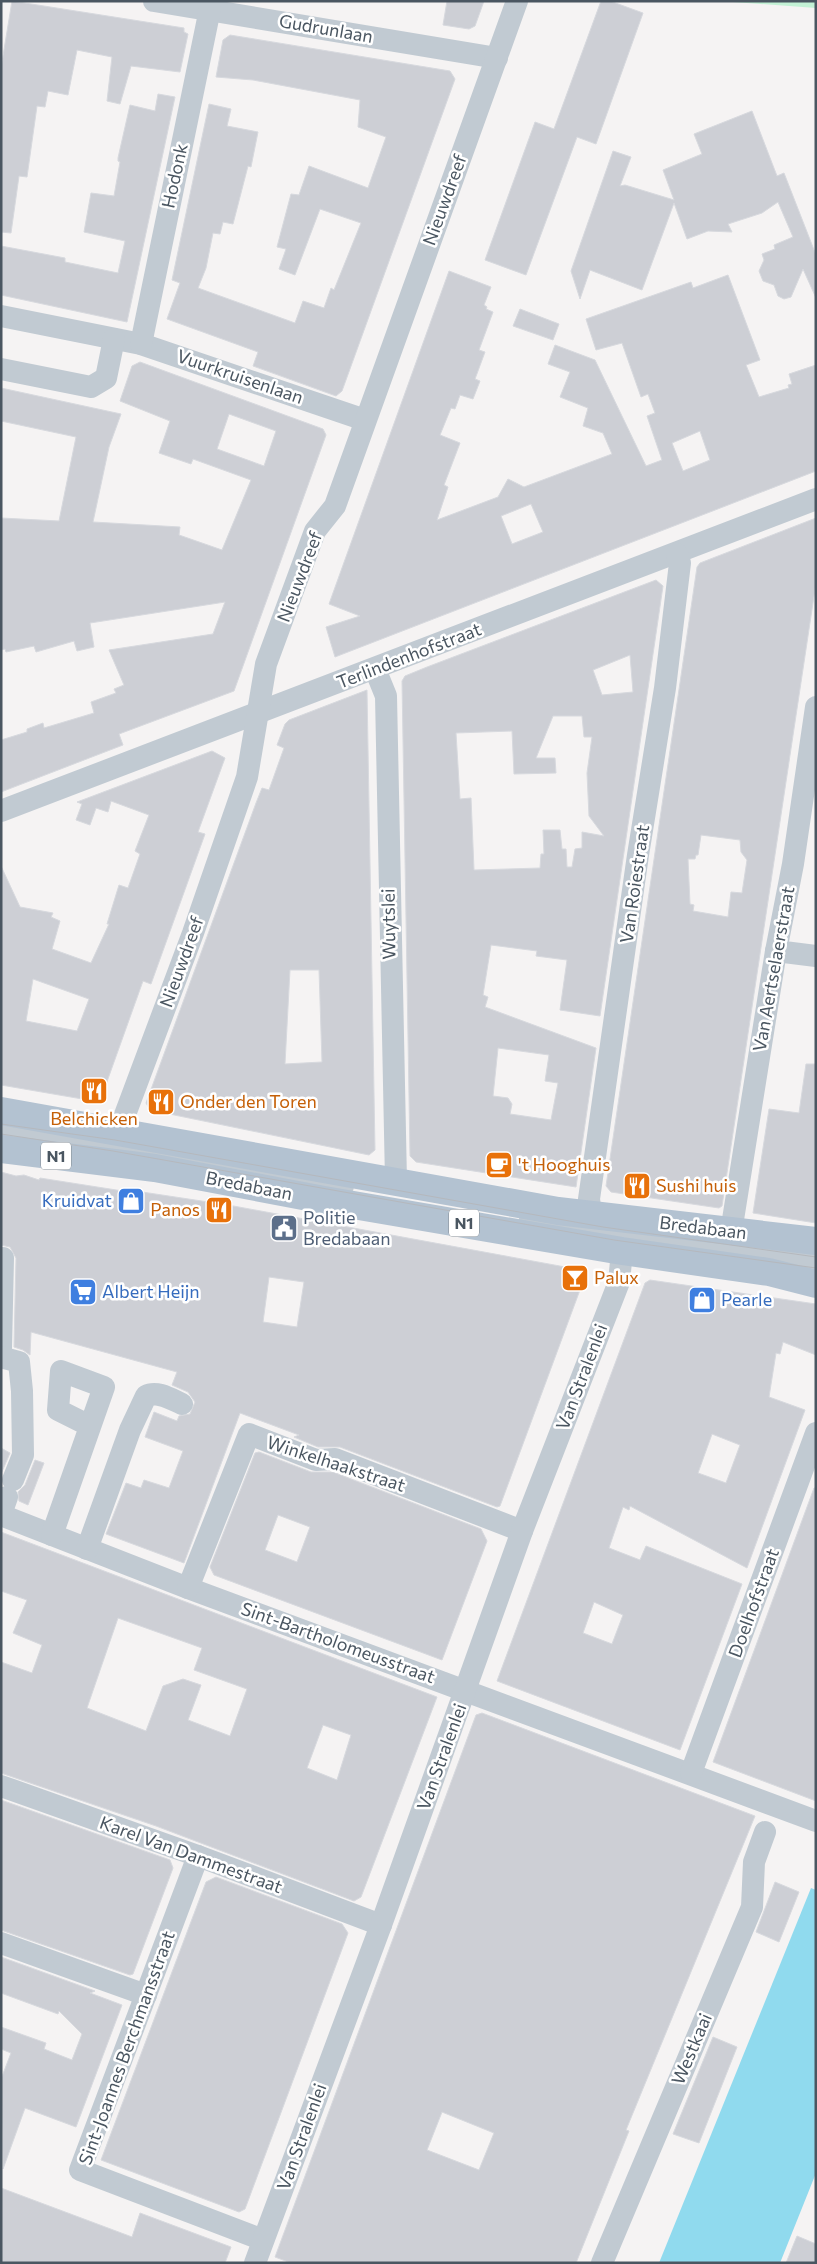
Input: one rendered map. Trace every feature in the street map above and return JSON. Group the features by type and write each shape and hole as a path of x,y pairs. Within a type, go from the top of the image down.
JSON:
{"main road":[{"name":"Bredabaan","path":"1,1111 114,1147 164,1170 324,1200 607,1233 816,1284"},
{"name":"Bredabaan","path":"1,1149 114,1147 396,1181 558,1211 607,1233 731,1232 816,1241"}],"street":[{"name":"Gudrunlaan","path":"154,1 497,58"},
{"name":"Nieuwdreef","path":"114,1147 247,777 266,664 315,531 335,506 517,1"},
{"name":"Hodonk","path":"141,344 210,9"},
{"name":"Vuurkruisenlaan","path":"1,316 141,344 365,420"},
{"path":"1,369 91,387 106,378 114,339"},
{"name":"Terlindenhofstraat","path":"1,811 677,554 816,499"},
{"name":"Van Roiestraat","path":"607,1233 589,1199 638,855 665,688 680,563 677,554"},
{"name":"Wuytslei","path":"375,668 386,696 396,1181"},
{"name":"Van Aertselaerstraat","path":"731,1232 776,950 793,864 816,707"},
{"path":"776,950 816,956"},
{"path":"1,1128 114,1147"},
{"name":"Bredabaan","path":"607,1233 816,1262"},
{"name":"Van Stralenlei","path":"255,2263 381,1925 522,1531 619,1282 607,1233"},
{"path":"1,1258 3,1258 1,1348"},
{"path":"1,1357 18,1362 22,1390 24,1455 6,1502"},
{"path":"87,1548 130,1430 146,1396 151,1394 163,1396 182,1404"},
{"path":"52,1535 90,1426"},
{"name":"Doelhofstraat","path":"691,1773 816,1433"},
{"name":"Winkelhaakstraat","path":"188,1588 249,1434 316,1460 335,1460 522,1531"},
{"name":"Sint-Bartholomeusstraat","path":"6,1502 52,1535 188,1588 691,1773 816,1821"},
{"name":"Karel Van Dammestraat","path":"1,1786 198,1856 381,1925"},
{"name":"Westkaai","path":"602,2263 752,1907 754,1862 765,1832"},
{"name":"Sint-Joannes Berchmansstraat","path":"198,1856 80,2170 263,2240"},
{"path":"1,1943 146,1996"}],"green space":[{"path":"719,1 816,1 816,8"}],"water":[{"path":"811,1888 816,1890 816,2173 780,2263 659,2263"}],"building":[{"path":"12,1 184,28 184,32 188,34 180,72 131,66 120,104 107,101 112,57 77,50 68,95 48,91 45,107 37,106 27,177 19,176 11,233 1,232 1,68"},
{"path":"447,1 484,1 475,26 469,29 443,25"},
{"path":"601,1 610,1 643,13 596,144 577,137 526,275 485,260 535,122 554,129"},
{"path":"230,35 450,71 455,79 342,391 336,396 253,366 258,352 167,319 180,283 172,280 209,104 231,109 227,126 258,132 251,167 248,166 233,224 223,222 220,234 213,233 206,268 198,288 295,323 303,301 324,308 331,288 334,290 361,223 320,209 295,275 279,269 286,249 277,247 291,194 299,195 309,166 368,188 386,137 358,127 360,100 253,80 216,77 223,40"},
{"path":"158,94 175,97 127,322 1,295 1,246 65,258 65,262 118,273 125,241 84,232 91,193 114,196 120,162 118,158 130,105 155,111"},
{"path":"752,111 777,176 784,173 816,255 816,298 803,269 791,297 784,299 778,296 774,285 763,281 759,271 764,260 762,254 775,249 774,245 793,237 778,202 762,213 728,224 732,232 708,231 687,239 674,203 642,290 590,270 580,299 571,271 613,151 631,157 620,186 625,185 674,200 663,170 702,154 694,134"},
{"path":"449,271 491,287 484,305 487,307 486,309 493,312 479,350 485,352 475,379 480,381 473,399 460,395 455,409 451,408 440,435 460,443 444,485 448,487 437,520 498,497 508,479 524,487 612,454 603,433 583,426 588,408 560,397 570,372 548,364 555,345 595,360 646,466 662,460 647,416 655,413 648,394 641,397 622,343 596,350 586,319 691,282 693,288 728,275 760,360 746,365 759,397 789,388 788,385 792,384 789,374 816,365 816,471 335,657 326,627 360,616 329,604","holes":["700,431 710,460 683,471 672,443","531,504 543,532 512,544 501,516"]},
{"path":"520,309 559,324 553,340 513,326"},
{"path":"140,362 323,429 326,435 234,691 119,734 123,745 1,792 1,740 27,732 27,729 43,723 44,728 94,713 91,702 116,693 114,689 124,685 109,650 213,634 225,602 90,623 94,647 77,651 74,641 36,652 34,646 6,652 5,649 1,650 1,518 59,521 76,437 1,421 1,388 121,414 109,447 93,522 180,527 179,535 222,550 251,480 193,459 191,464 159,453 170,421 120,401 132,366","holes":["229,414 276,431 264,466 217,449"]},
{"path":"816,518 816,583 722,1206 719,1208 611,1192 606,1186 697,567 700,563","holes":["701,835 740,840 741,852 747,860 742,893 731,892 728,917 693,911 694,905 690,904 688,859 695,859 696,855 698,855"]},
{"path":"656,580 663,586 600,1016 560,1010 567,960 536,956 537,951 491,945 483,995 488,997 485,1007 596,1048 576,1187 416,1162 410,1156 402,681 405,676","holes":["630,655 633,692 602,695 593,670","553,716 582,716 584,737 592,737 587,773 589,816 604,836 582,832 582,848 575,849 572,867 567,867 566,849 562,849 560,830 543,830 544,854 541,854 540,868 474,870 471,798 460,799 456,733 512,731 514,774 556,773 555,758 536,758","498,1048 549,1055 545,1081 558,1083 551,1120 510,1114 512,1104 508,1098 493,1096"]},
{"path":"367,690 375,1150 369,1155 150,1110 146,1103 256,803 262,788 269,790 284,748 277,745 285,724 289,720","holes":["290,970 319,970 322,1062 285,1064"]},
{"path":"212,751 225,758 198,832 205,834 151,984 143,981 104,1090 94,1101 1,1085 1,866 20,907 53,913 51,917 60,921 52,949 91,963 109,924 107,924 119,885 128,888 140,854 135,851 149,815 111,801 108,812 96,808 90,825 76,820 82,804 77,802","holes":["33,979 89,999 77,1031 26,1021"]},
{"path":"806,1064 816,1064 816,1223 753,1213 769,1109 799,1113"},
{"path":"1,1172 16,1176 24,1175 39,1180 40,1178 228,1205 587,1271 500,1506 497,1507 340,1447 318,1447 294,1437 299,1435 240,1413 184,1563 106,1534 126,1483 141,1488 144,1480 169,1488 183,1451 145,1437 154,1412 177,1421 179,1416 190,1414 195,1402 188,1392 172,1385 177,1372 31,1332 30,1355 14,1347 16,1258 10,1247 1,1245","holes":["269,1277 304,1282 297,1327 263,1322"]},
{"path":"650,1280 816,1304 816,1355 783,1342 780,1354 776,1353 769,1397 805,1410 747,1568 630,1506 629,1510 623,1507 609,1548 640,1560 646,1546 742,1584 680,1750 497,1681 645,1283","holes":["712,1434 740,1445 726,1483 698,1473","594,1602 623,1615 612,1644 583,1633"]},
{"path":"1,1448 10,1453 1,1474"},
{"path":"259,1452 311,1472 333,1472 481,1529 487,1541 442,1660 214,1575 210,1567 255,1453","holes":["278,1515 310,1527 297,1562 265,1550"]},
{"path":"35,1460 44,1463 28,1505 19,1501 18,1492 25,1485"},
{"path":"814,1488 816,1488 816,1801 713,1762"},
{"path":"1,1532 437,1697 361,1897 354,1901 156,1826 1,1773 1,1662 32,1673 42,1645 13,1633 27,1600 1,1591","holes":["118,1618 202,1648 194,1670 247,1689 230,1736 188,1720 201,1685 183,1679 163,1686 146,1731 87,1708","323,1725 351,1735 337,1780 307,1768"]},
{"path":"482,1713 755,1816 626,2130 629,2131 576,2263 291,2263 275,2257 476,1715","holes":["442,2112 494,2133 479,2170 427,2150"]},
{"path":"1,1800 170,1860 173,1868 133,1974 130,1975 1,1930"},
{"path":"216,1877 342,1924 348,1933 245,2209 239,2212 101,2160 206,1882"},
{"path":"775,1882 799,1892 779,1942 756,1932"},
{"path":"1,1957 95,1991 90,1993 122,2005 76,2127 25,2108 3,2169 1,2079 11,2053 1,2049 1,2027 46,2043 44,2049 72,2060 82,2034 59,2011 58,2014 1,1993"},
{"path":"713,2037 737,2047 699,2143 673,2134"},
{"path":"1,2188 132,2237 140,2213 231,2247 225,2263 1,2263"},
{"path":"797,2236 816,2244 816,2263 786,2263"}],"tram line":[{"path":"1,1124 115,1140 603,1227 816,1257"},
{"path":"1,1134 113,1151 614,1240 816,1268"}],"place":[{"name":"Belchicken","path":"94,1091"},
{"name":"Onder den Toren","path":"161,1102"},
{"name":"'t Hooghuis","path":"499,1165"},
{"name":"Sushi huis","path":"637,1186"},
{"name":"Kruidvat","path":"131,1201"},
{"name":"Panos","path":"219,1210"},
{"name":"Politie Bredabaan","path":"284,1228"},
{"name":"Palux","path":"575,1278"},
{"name":"Albert Heijn","path":"83,1292"},
{"name":"Pearle","path":"702,1300"}]}
